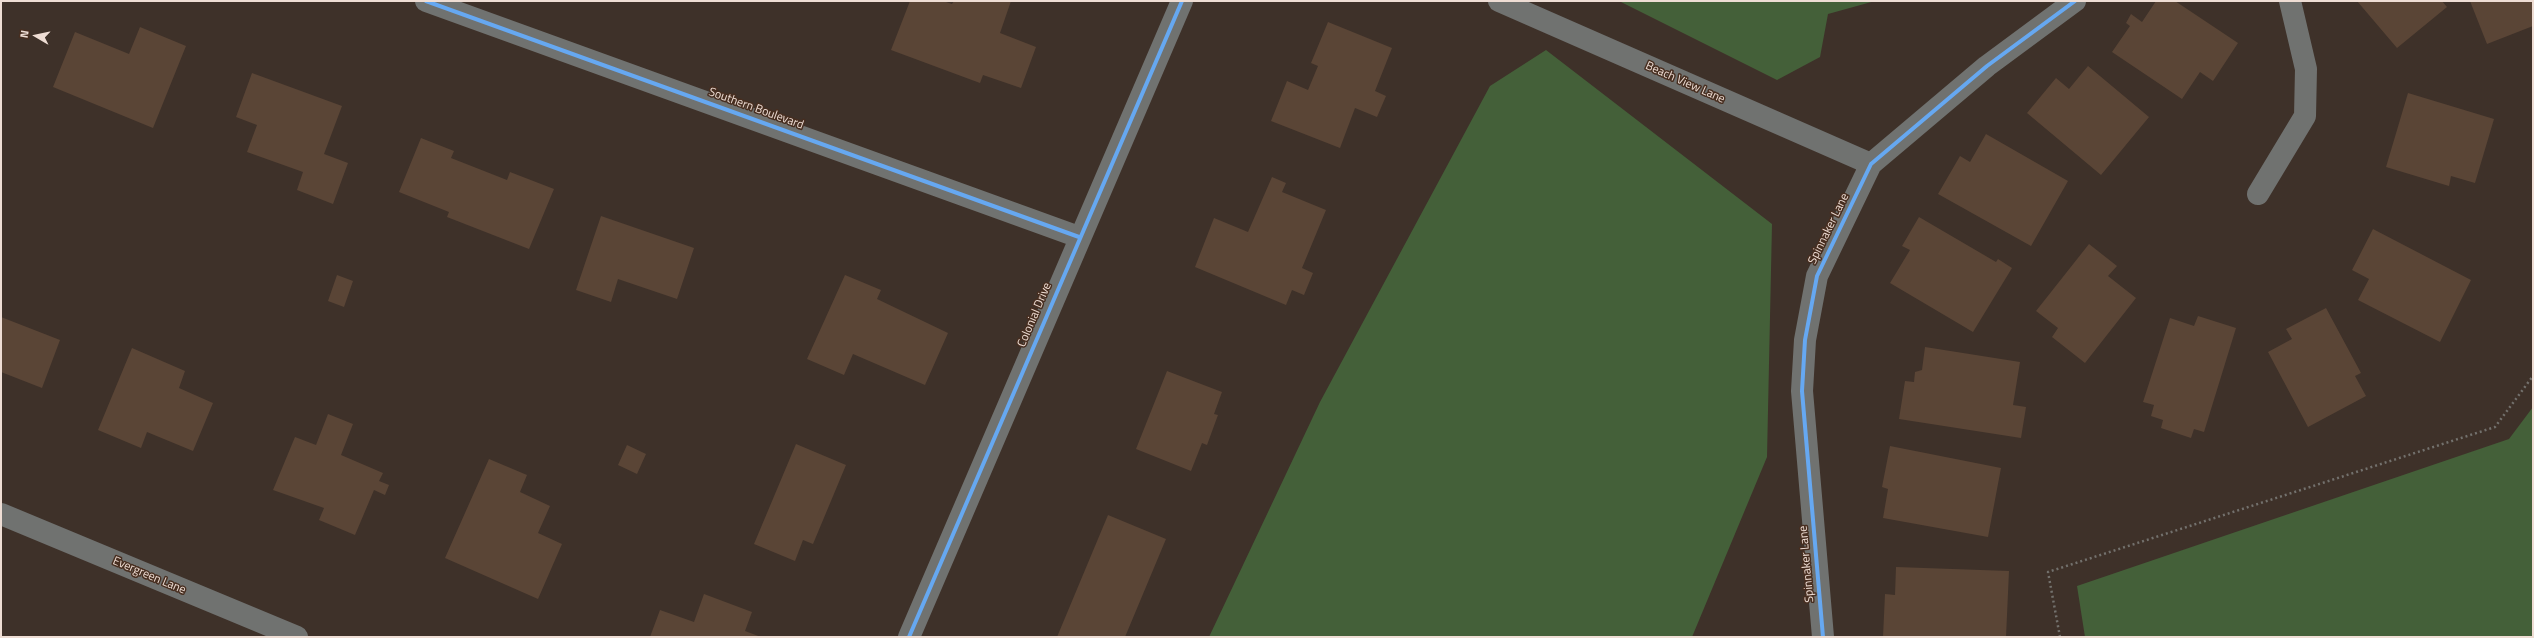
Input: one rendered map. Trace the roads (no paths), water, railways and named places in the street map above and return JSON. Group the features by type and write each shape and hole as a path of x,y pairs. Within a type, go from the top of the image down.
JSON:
{"street":[{"name":"Southern Boulevard","path":"426,1 1079,237"},
{"name":"Colonial Drive","path":"909,637 1079,237 1182,1"},
{"name":"Beach View Lane","path":"1500,1 1871,164"},
{"name":"Spinnaker Lane","path":"1823,637 1802,391 1805,340 1817,276 1871,164 1987,66 2075,1"},
{"path":"2258,194 2305,116 2306,69 2290,1"},
{"name":"Evergreen Lane","path":"1,514 297,637"}]}
